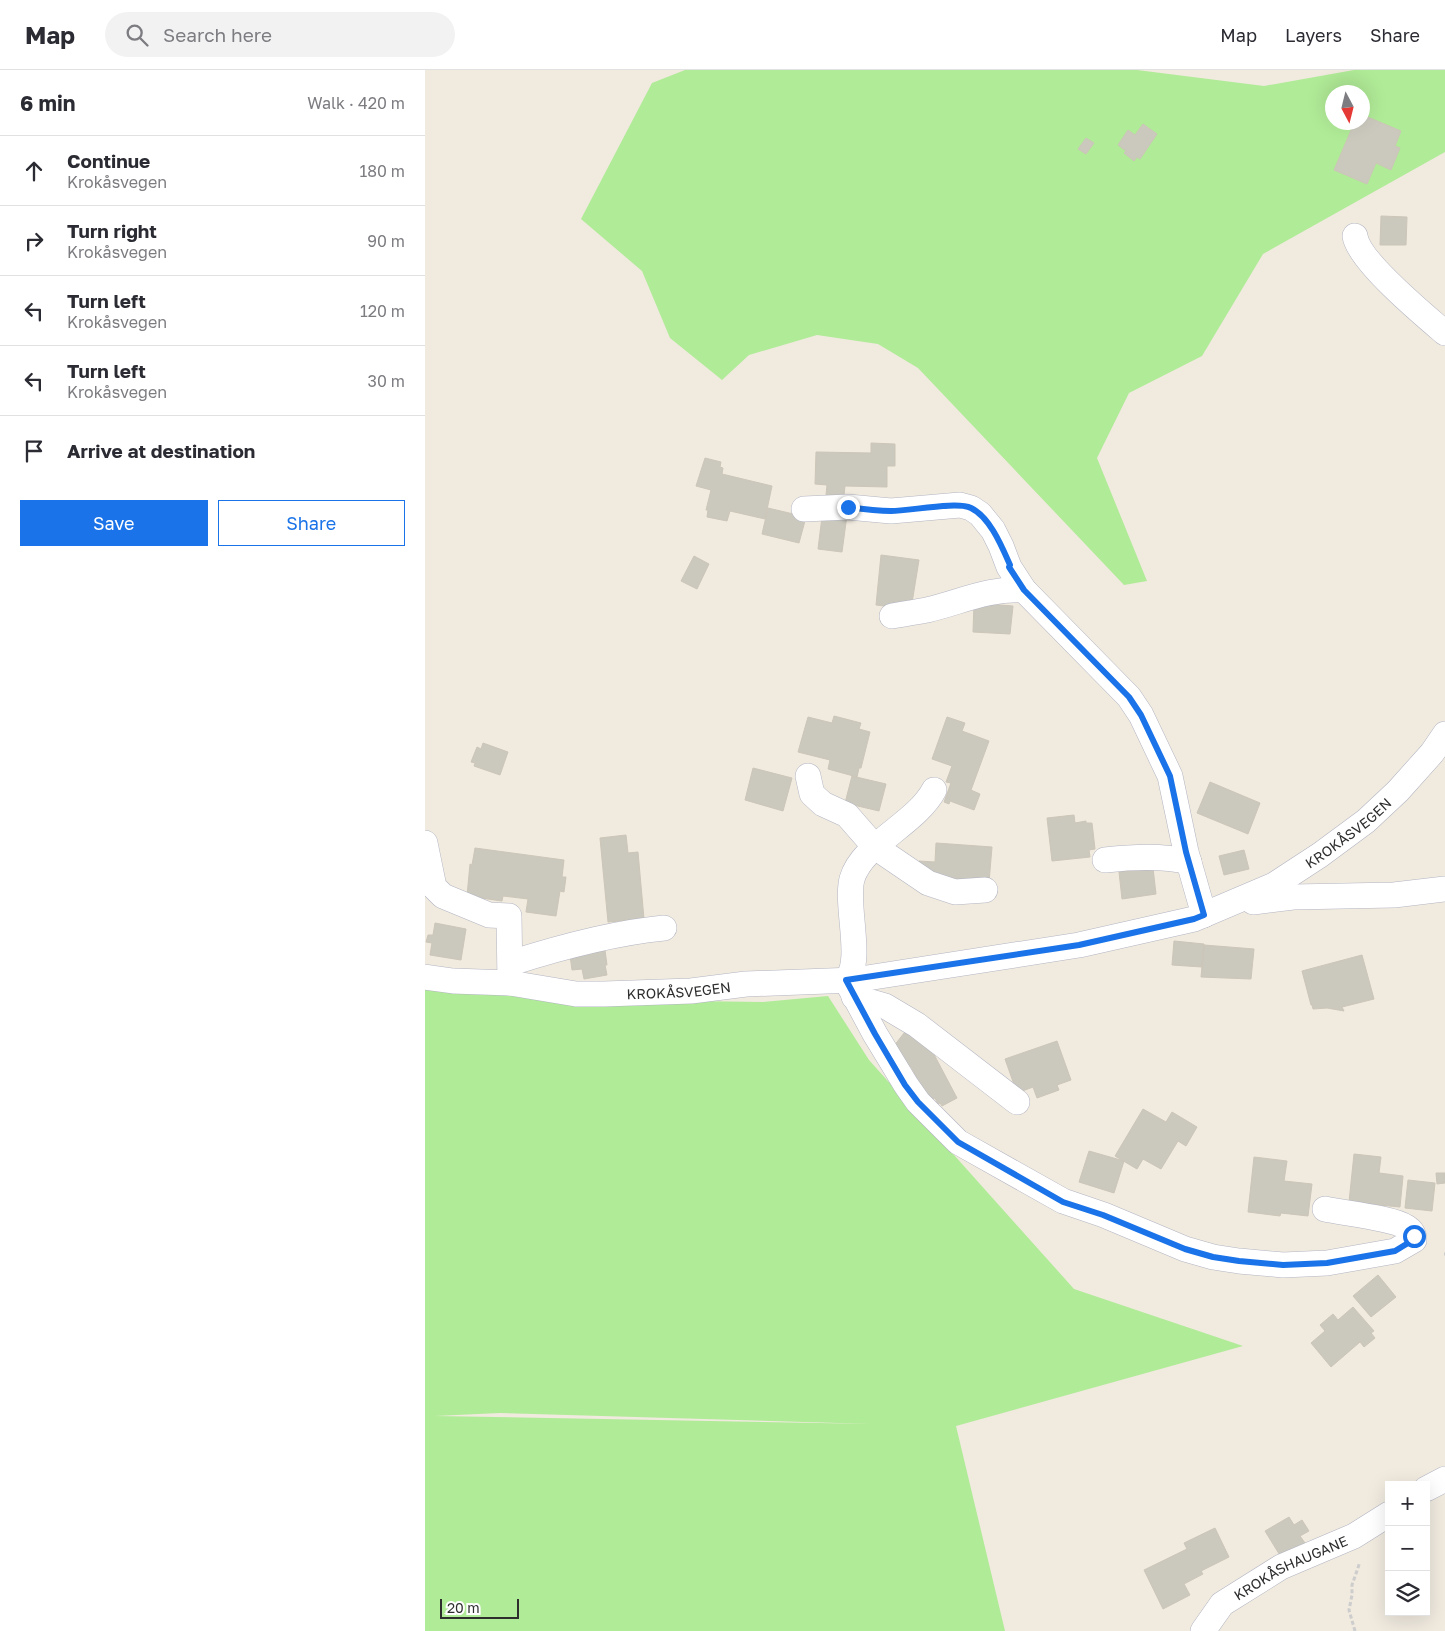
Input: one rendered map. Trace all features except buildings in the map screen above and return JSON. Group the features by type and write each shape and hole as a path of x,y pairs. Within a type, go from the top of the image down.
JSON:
{"street":[{"path":"1355,236 1360,250 1390,283 1445,333"},
{"path":"804,509 848,507 891,511 960,505 971,508 980,514 993,530 1010,565 1009,567 1024,590 1129,697 1141,715 1170,776 1189,862 1204,915"},
{"path":"892,616 927,610 974,595 1002,590 1024,590"},
{"name":"KROKÅSVEGEN","path":"511,973 576,994 691,990 747,984 850,988 1079,945 1194,919 1275,885 1320,855 1366,821 1398,791 1432,753 1445,734"},
{"path":"808,776 812,794 823,804 847,815 875,847 928,883 955,892 985,890"},
{"path":"934,790 916,814 875,847 860,865 853,878 849,896 855,960 850,988 905,1085 918,1102 958,1142 1063,1202 1103,1215 1185,1249 1213,1257 1283,1265 1327,1263 1395,1251 1413,1240 1414,1236 1411,1231 1405,1226 1394,1222 1325,1209"},
{"path":"425,844 435,887 443,896 489,915 509,916 511,973"},
{"path":"1105,860 1131,857 1179,859 1189,862"},
{"name":"KROKÅSVEGEN","path":"1228,905 1293,897 1394,894 1445,889"},
{"name":"KROKÅSVEGEN","path":"425,977 453,981 511,973 594,939 638,930 664,928"},
{"path":"850,988 917,1025 1017,1102"},
{"path":"1430,1487 1445,1479"},
{"name":"KROKÅSHAUGANE","path":"1203,1631 1221,1604 1281,1567 1361,1532 1385,1517"}],"path":[{"path":"1355,1631 1349,1610 1352,1585 1363,1554 1361,1532"}],"green space":[{"path":"685,70 1137,70 1264,86 1354,70 1445,70 1445,152 1263,254 1202,356 1129,393 1097,458 1147,581 1124,585 918,368 878,344 817,335 749,355 722,380 670,338 642,271 581,219 652,83"},
{"path":"425,978 618,1000 763,1002 828,996 869,1060 1074,1289 1243,1346 956,1426 1005,1631 425,1631","holes":["500,1413 873,1424 435,1416"]}],"route":[{"path":"848,507 891,511 960,505 971,508 980,514 993,530 1010,565 1009,567 1024,590 1129,697 1141,715 1170,776 1186,852 1204,915 1194,919 1079,945 846,980 905,1085 918,1102 958,1142 1063,1202 1103,1215 1185,1249 1213,1257 1283,1265 1327,1263 1395,1251 1413,1240 1414,1236"}]}
